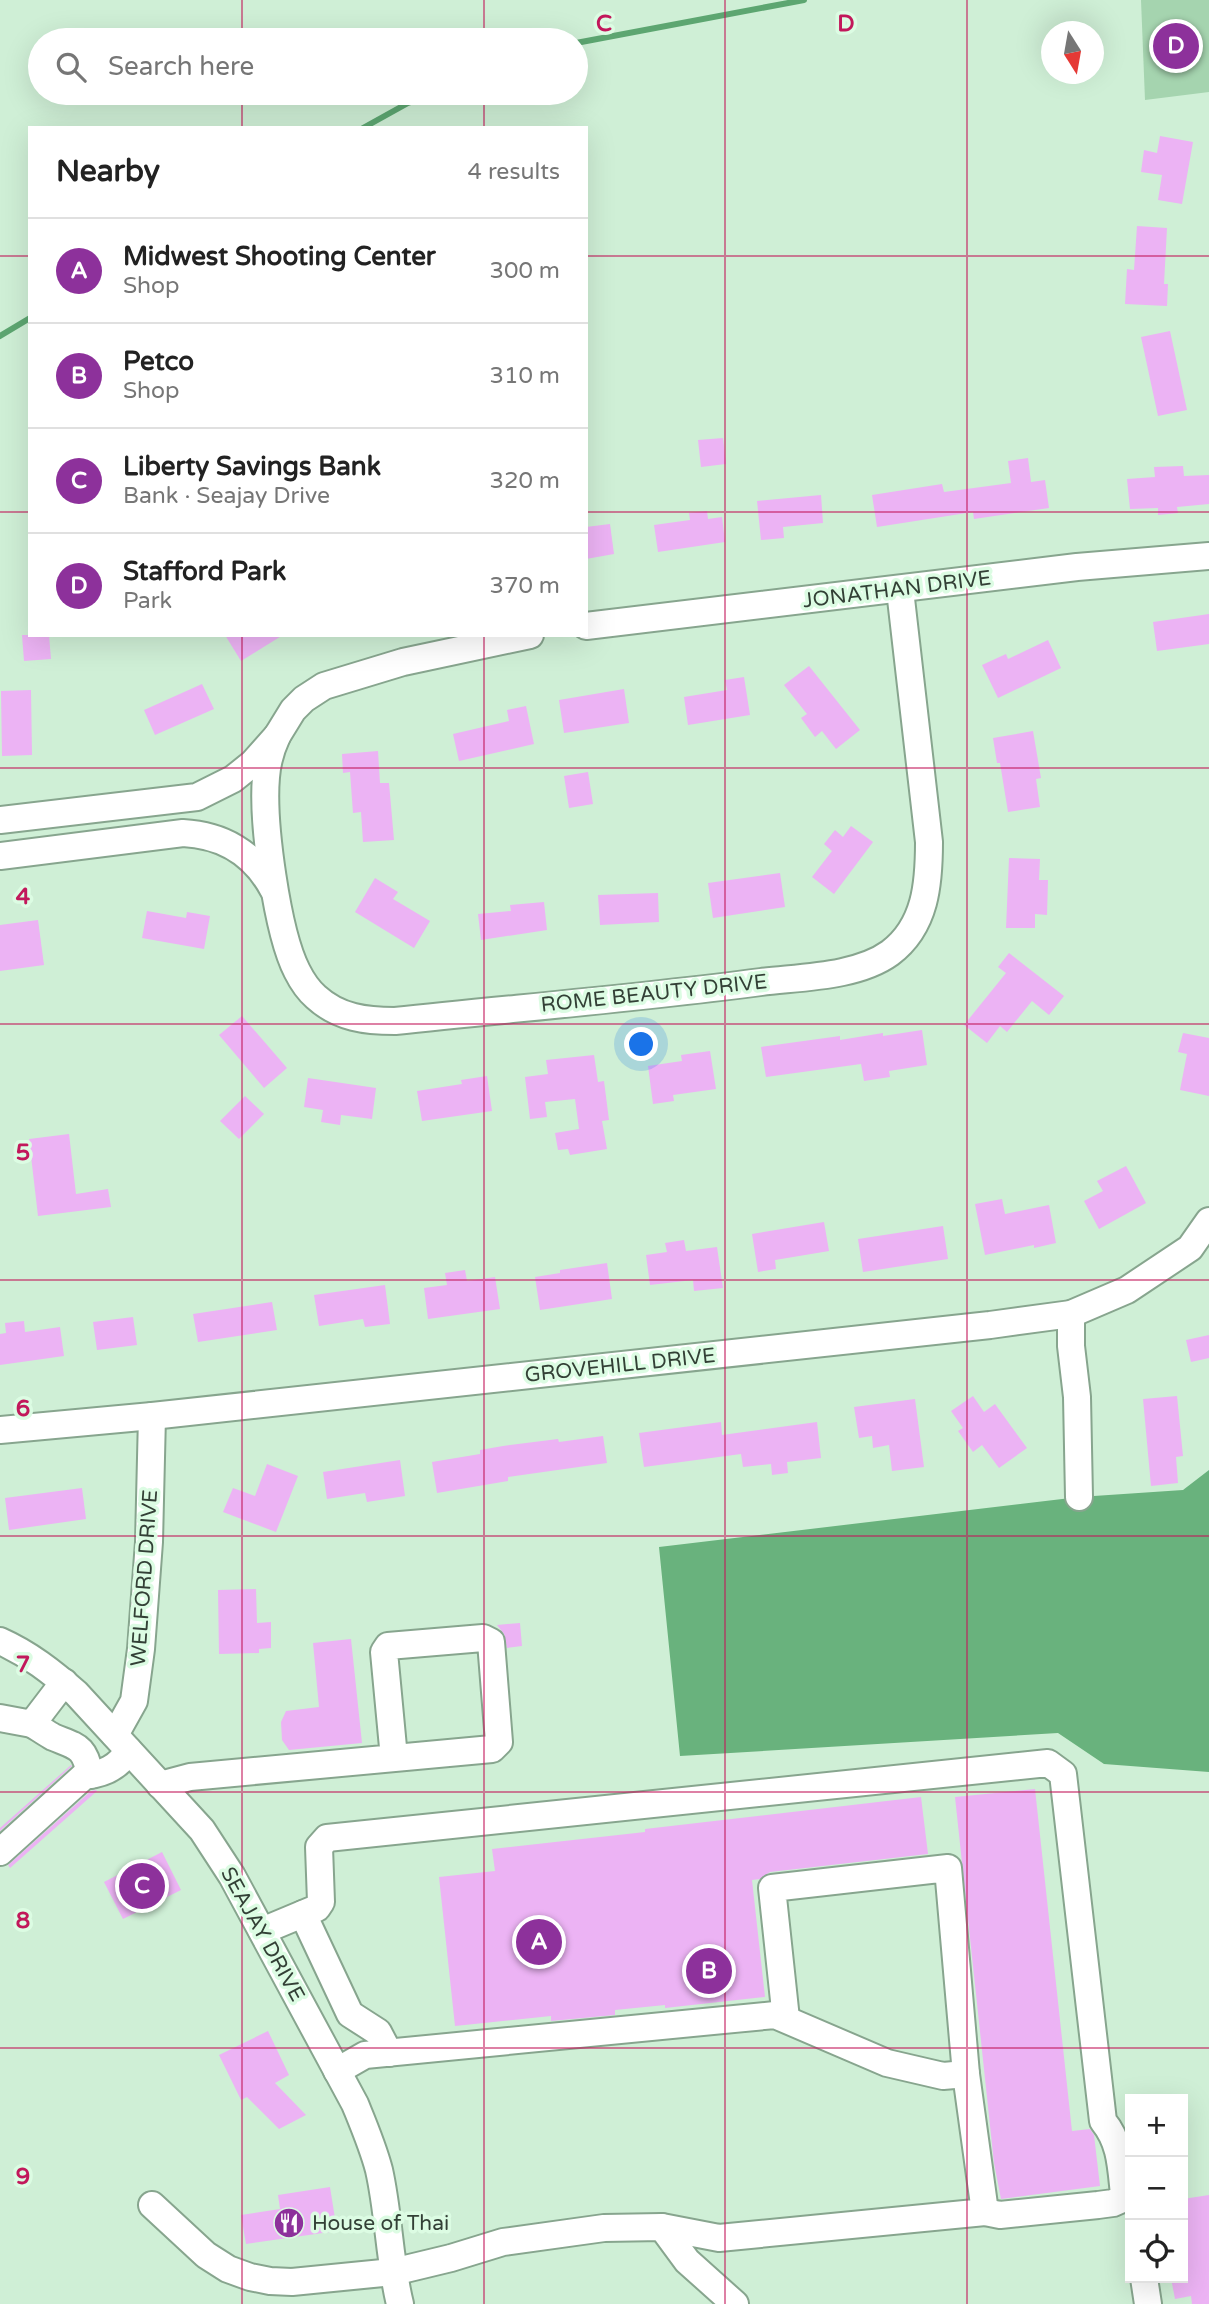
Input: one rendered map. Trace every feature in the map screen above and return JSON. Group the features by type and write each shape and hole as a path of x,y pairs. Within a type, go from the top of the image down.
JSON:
{"street":[{"name":"JONATHAN DRIVE","path":"588,626 1077,567 1209,555"},
{"name":"ROME BEAUTY DRIVE","path":"276,736 268,760 265,788 277,899 291,958 305,985 317,998 349,1017 368,1021 395,1021 724,987 849,970 876,962 898,947 914,926 924,905 929,873 926,815 900,590"},
{"path":"0,820 197,797 242,772 262,754 303,699 324,686 403,662 521,637"},
{"path":"0,856 195,834 223,841 246,854 265,875 277,899"},
{"name":"GROVEHILL DRIVE","path":"0,1430 976,1327 1071,1314 1127,1290 1190,1248 1209,1221"},
{"path":"1071,1314 1071,1346 1077,1397 1079,1497"},
{"name":"WELFORD DRIVE","path":"0,1852 84,1776 101,1774 115,1767 134,1701 141,1649 149,1542 152,1416"},
{"path":"160,1785 190,1777 492,1749 499,1742 491,1642 482,1638 388,1646 384,1652 394,1758"},
{"name":"SEAJAY DRIVE","path":"0,1641 20,1650 64,1682 202,1830 232,1875 355,2104 369,2137 379,2172 400,2304"},
{"path":"32,1724 64,1682"},
{"path":"0,1718 32,1724 54,1737 67,1740 87,1759 90,1775"},
{"path":"262,1931 317,1908 321,1902 319,1847 327,1838 1048,1763 1063,1774 1103,2121 1119,2150 1125,2189"},
{"path":"786,2020 772,1888 948,1868 966,2074 985,2212"},
{"path":"303,1914 350,2014 378,2032 389,2053"},
{"path":"337,2071 365,2055 775,2015 887,2063 943,2076 966,2074"},
{"path":"152,2205 206,2255 228,2269 250,2277 292,2282 393,2272 503,2242 604,2228 662,2227 719,2238 985,2212 1000,2215 1098,2205 1122,2199 1125,2201"},
{"path":"662,2227 687,2261 735,2304"},
{"path":"1145,2283 1147,2304"}],"green space":[{"path":"1141,0 1209,0 1209,92 1145,100"},
{"path":"1209,1470 1209,1772 1104,1764 1058,1733 680,1756 659,1547 1079,1497 1183,1490"}],"building":[{"path":"1160,136 1193,142 1182,204 1158,200 1162,175 1141,172 1144,150 1157,153"},
{"path":"1137,226 1167,228 1164,284 1168,284 1167,306 1125,304 1127,269 1134,270"},
{"path":"1170,331 1187,410 1158,416 1141,337"},
{"path":"723,438 726,464 701,467 698,440"},
{"path":"1028,458 1031,482 1045,480 1049,508 974,519 973,512 877,527 872,495 942,484 944,492 1011,483 1008,461"},
{"path":"1183,466 1184,476 1209,475 1209,504 1177,507 1178,513 1158,515 1158,508 1130,509 1127,479 1155,477 1154,467"},
{"path":"821,495 823,523 783,527 784,538 761,540 757,501"},
{"path":"707,511 708,519 722,517 725,542 658,552 654,525 690,520 689,513"},
{"path":"610,524 614,554 588,559 588,527"},
{"path":"1209,614 1209,644 1157,651 1153,622"},
{"path":"22,635 49,637 51,659 24,661"},
{"path":"226,637 280,637 241,661"},
{"path":"1048,640 1061,668 998,698 982,665 1006,654 1008,659"},
{"path":"809,666 860,730 836,749 822,731 815,737 801,718 807,714 784,685"},
{"path":"744,677 750,715 688,725 684,697 727,690 725,680"},
{"path":"202,684 214,709 155,735 144,710"},
{"path":"624,689 629,723 564,733 559,700"},
{"path":"31,690 32,755 2,756 1,691"},
{"path":"526,706 534,744 459,761 453,734 509,721 507,710"},
{"path":"1033,731 1041,778 1036,779 1040,807 1008,812 993,738"},
{"path":"378,751 380,783 389,783 394,840 363,842 361,812 353,813 350,772 343,773 342,754"},
{"path":"588,772 593,804 569,808 564,776"},
{"path":"851,826 873,842 834,894 812,877 832,851 824,844 835,830 843,837"},
{"path":"1009,858 1040,859 1039,880 1048,880 1047,915 1035,914 1035,928 1006,928"},
{"path":"780,873 785,907 713,918 708,883"},
{"path":"375,878 398,892 393,899 430,921 414,948 355,912"},
{"path":"658,893 659,922 600,925 598,895"},
{"path":"544,902 547,930 481,940 478,914 511,911 510,905"},
{"path":"147,911 186,918 187,912 210,916 204,949 142,938"},
{"path":"38,920 44,965 0,971 0,925"},
{"path":"1009,953 1064,996 1049,1015 1032,1001 1007,1032 1000,1026 987,1043 964,1025 1006,973 998,967"},
{"path":"242,1016 287,1068 264,1088 219,1035"},
{"path":"922,1030 927,1065 889,1071 890,1077 864,1081 861,1064 766,1077 761,1047 840,1036 840,1040"},
{"path":"1183,1033 1209,1038 1209,1096 1180,1090 1187,1054 1178,1052"},
{"path":"710,1051 716,1089 673,1095 674,1101 653,1104 648,1066 682,1061 681,1055"},
{"path":"594,1055 598,1082 604,1081 609,1120 602,1121 607,1149 570,1155 568,1149 558,1150 555,1133 579,1129 575,1099 545,1102 547,1117 530,1119 525,1077 548,1074 546,1060"},
{"path":"487,1076 492,1111 422,1121 417,1091 462,1084 461,1080"},
{"path":"308,1078 376,1088 372,1119 341,1115 340,1125 321,1122 323,1110 304,1107"},
{"path":"245,1096 264,1114 239,1139 220,1121"},
{"path":"69,1134 76,1194 108,1189 111,1207 38,1216 29,1139"},
{"path":"1126,1166 1146,1203 1099,1229 1084,1201 1103,1191 1097,1181"},
{"path":"1002,1199 1005,1214 1049,1205 1056,1243 985,1255 975,1204"},
{"path":"824,1222 829,1251 775,1260 776,1269 758,1272 752,1234"},
{"path":"943,1226 948,1259 863,1272 858,1239"},
{"path":"684,1240 686,1251 717,1247 723,1288 694,1291 693,1280 650,1285 646,1255 667,1252 665,1243"},
{"path":"607,1263 612,1299 540,1310 535,1277"},
{"path":"465,1270 467,1281 495,1277 500,1309 428,1319 424,1288 447,1285 445,1273"},
{"path":"385,1285 390,1324 365,1327 363,1319 319,1326 314,1295"},
{"path":"272,1302 277,1330 198,1342 193,1314"},
{"path":"133,1317 137,1345 97,1350 93,1322"},
{"path":"24,1321 25,1332 60,1327 64,1356 0,1365 0,1334 6,1333 5,1323"},
{"path":"1209,1335 1209,1358 1191,1362 1186,1340"},
{"path":"973,1396 984,1412 995,1404 1027,1448 999,1468 982,1445 973,1452 958,1431 963,1428 951,1411"},
{"path":"1177,1396 1183,1456 1176,1457 1178,1483 1151,1486 1143,1399"},
{"path":"915,1399 924,1467 892,1471 889,1445 873,1448 872,1436 859,1438 854,1407"},
{"path":"721,1422 722,1435 817,1422 821,1458 787,1462 788,1473 772,1475 771,1464 743,1467 741,1454 644,1467 639,1433"},
{"path":"603,1436 607,1463 508,1477 508,1481 437,1493 432,1462 480,1454 480,1450 503,1446"},
{"path":"400,1460 405,1496 367,1502 365,1493 327,1499 323,1472"},
{"path":"267,1464 298,1476 276,1532 223,1512 233,1488 255,1496"},
{"path":"82,1488 86,1519 9,1530 5,1498"},
{"path":"256,1589 257,1623 271,1622 271,1648 259,1649 259,1653 219,1654 218,1590"},
{"path":"520,1623 522,1646 507,1648 504,1634 497,1625"},
{"path":"351,1639 362,1743 289,1750 282,1740 281,1722 286,1711 319,1707 313,1643"},
{"path":"72,1766 0,1831 0,1828"},
{"path":"1035,1789 1072,2131 1090,2129 1094,2135 1100,2186 1001,2199 994,2163 955,1797"},
{"path":"96,1790 10,1868 8,1865 91,1791"},
{"path":"921,1797 928,1854 770,1872 760,1879 752,1880 765,1997 665,2008 665,2005 615,2010 615,2015 551,2021 551,2016 455,2026 439,1877 495,1871 492,1849"},
{"path":"162,1852 181,1890 123,1919 104,1882"},
{"path":"268,2031 289,2075 275,2083 306,2115 279,2129 247,2097 241,2100 219,2055"},
{"name":"House of Thai","path":"330,2187 337,2231 246,2244 241,2215 280,2209 278,2195"},
{"path":"1209,2195 1209,2304 1192,2304 1191,2296 1175,2299 1172,2283 1188,2283 1188,2198"}],"waterway":[{"path":"588,41 804,0"},
{"path":"367,126 404,105"},
{"path":"0,336 28,319"}],"place":[{"name":"Stafford Park","path":"1176,46"},
{"name":"Liberty Savings Bank","path":"142,1886"},
{"name":"Midwest Shooting Center","path":"539,1942"},
{"name":"Petco","path":"709,1971"},
{"name":"House of Thai","path":"289,2223"}]}
